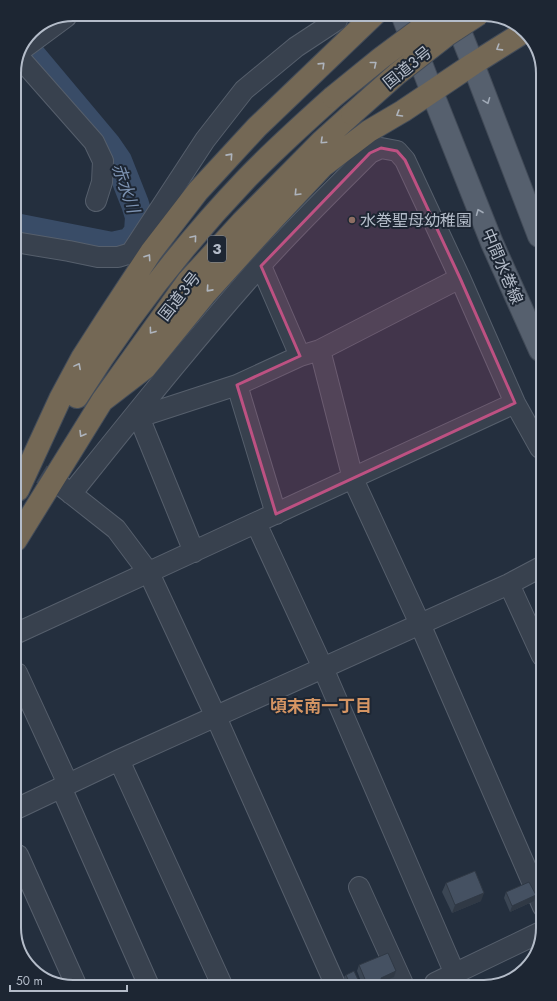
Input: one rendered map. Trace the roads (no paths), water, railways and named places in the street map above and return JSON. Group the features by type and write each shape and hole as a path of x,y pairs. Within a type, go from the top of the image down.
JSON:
{"highway":[{"path":"21,483 60,400 82,358 151,252 198,191 257,127 368,21"},
{"name":"国道3号","path":"21,485 92,372 129,320 208,221 290,136 333,97 381,58 431,21"},
{"name":"国道3号","path":"21,532 102,401 188,281 242,222 321,142 397,74 469,21"},
{"path":"102,401 145,368 206,293 323,166 369,131 403,111 519,35"}],"main road":[{"name":"中間水巻線","path":"405,21 492,243 536,339"},
{"path":"455,21 536,228"}],"street":[{"path":"21,243 98,257 118,257 131,253 205,140 244,90 296,47 335,21"},
{"path":"31,43 57,24"},
{"path":"22,61 94,142 104,161 102,182 96,201"},
{"path":"333,980 216,717 149,573 116,529 68,491 260,266 370,153 381,148 398,151 405,160 460,278 515,403 536,441"},
{"path":"260,266 300,356"},
{"path":"194,552 138,417 237,386 300,356 320,350 460,278"},
{"path":"320,350 353,479 420,624 536,891"},
{"path":"237,386 276,514"},
{"path":"21,631 515,403"},
{"path":"256,523 323,668 455,974"},
{"path":"21,807 119,760 509,584 536,570"},
{"path":"509,584 536,643"},
{"path":"21,683 146,980"},
{"path":"119,760 220,980"},
{"path":"21,862 74,980"},
{"path":"359,887 401,980"},
{"path":"442,980 536,934"}],"waterway":[{"name":"赤水川","path":"21,228 112,246 130,242 138,232 139,217 118,161 107,145 27,50"}],"tunnel":[{"path":"21,461 64,488"}],"place":[{"name":"水巻聖母幼稚園","path":"352,220"}],"district":[{"name":"頃末南一丁目","path":"321,706"}]}
